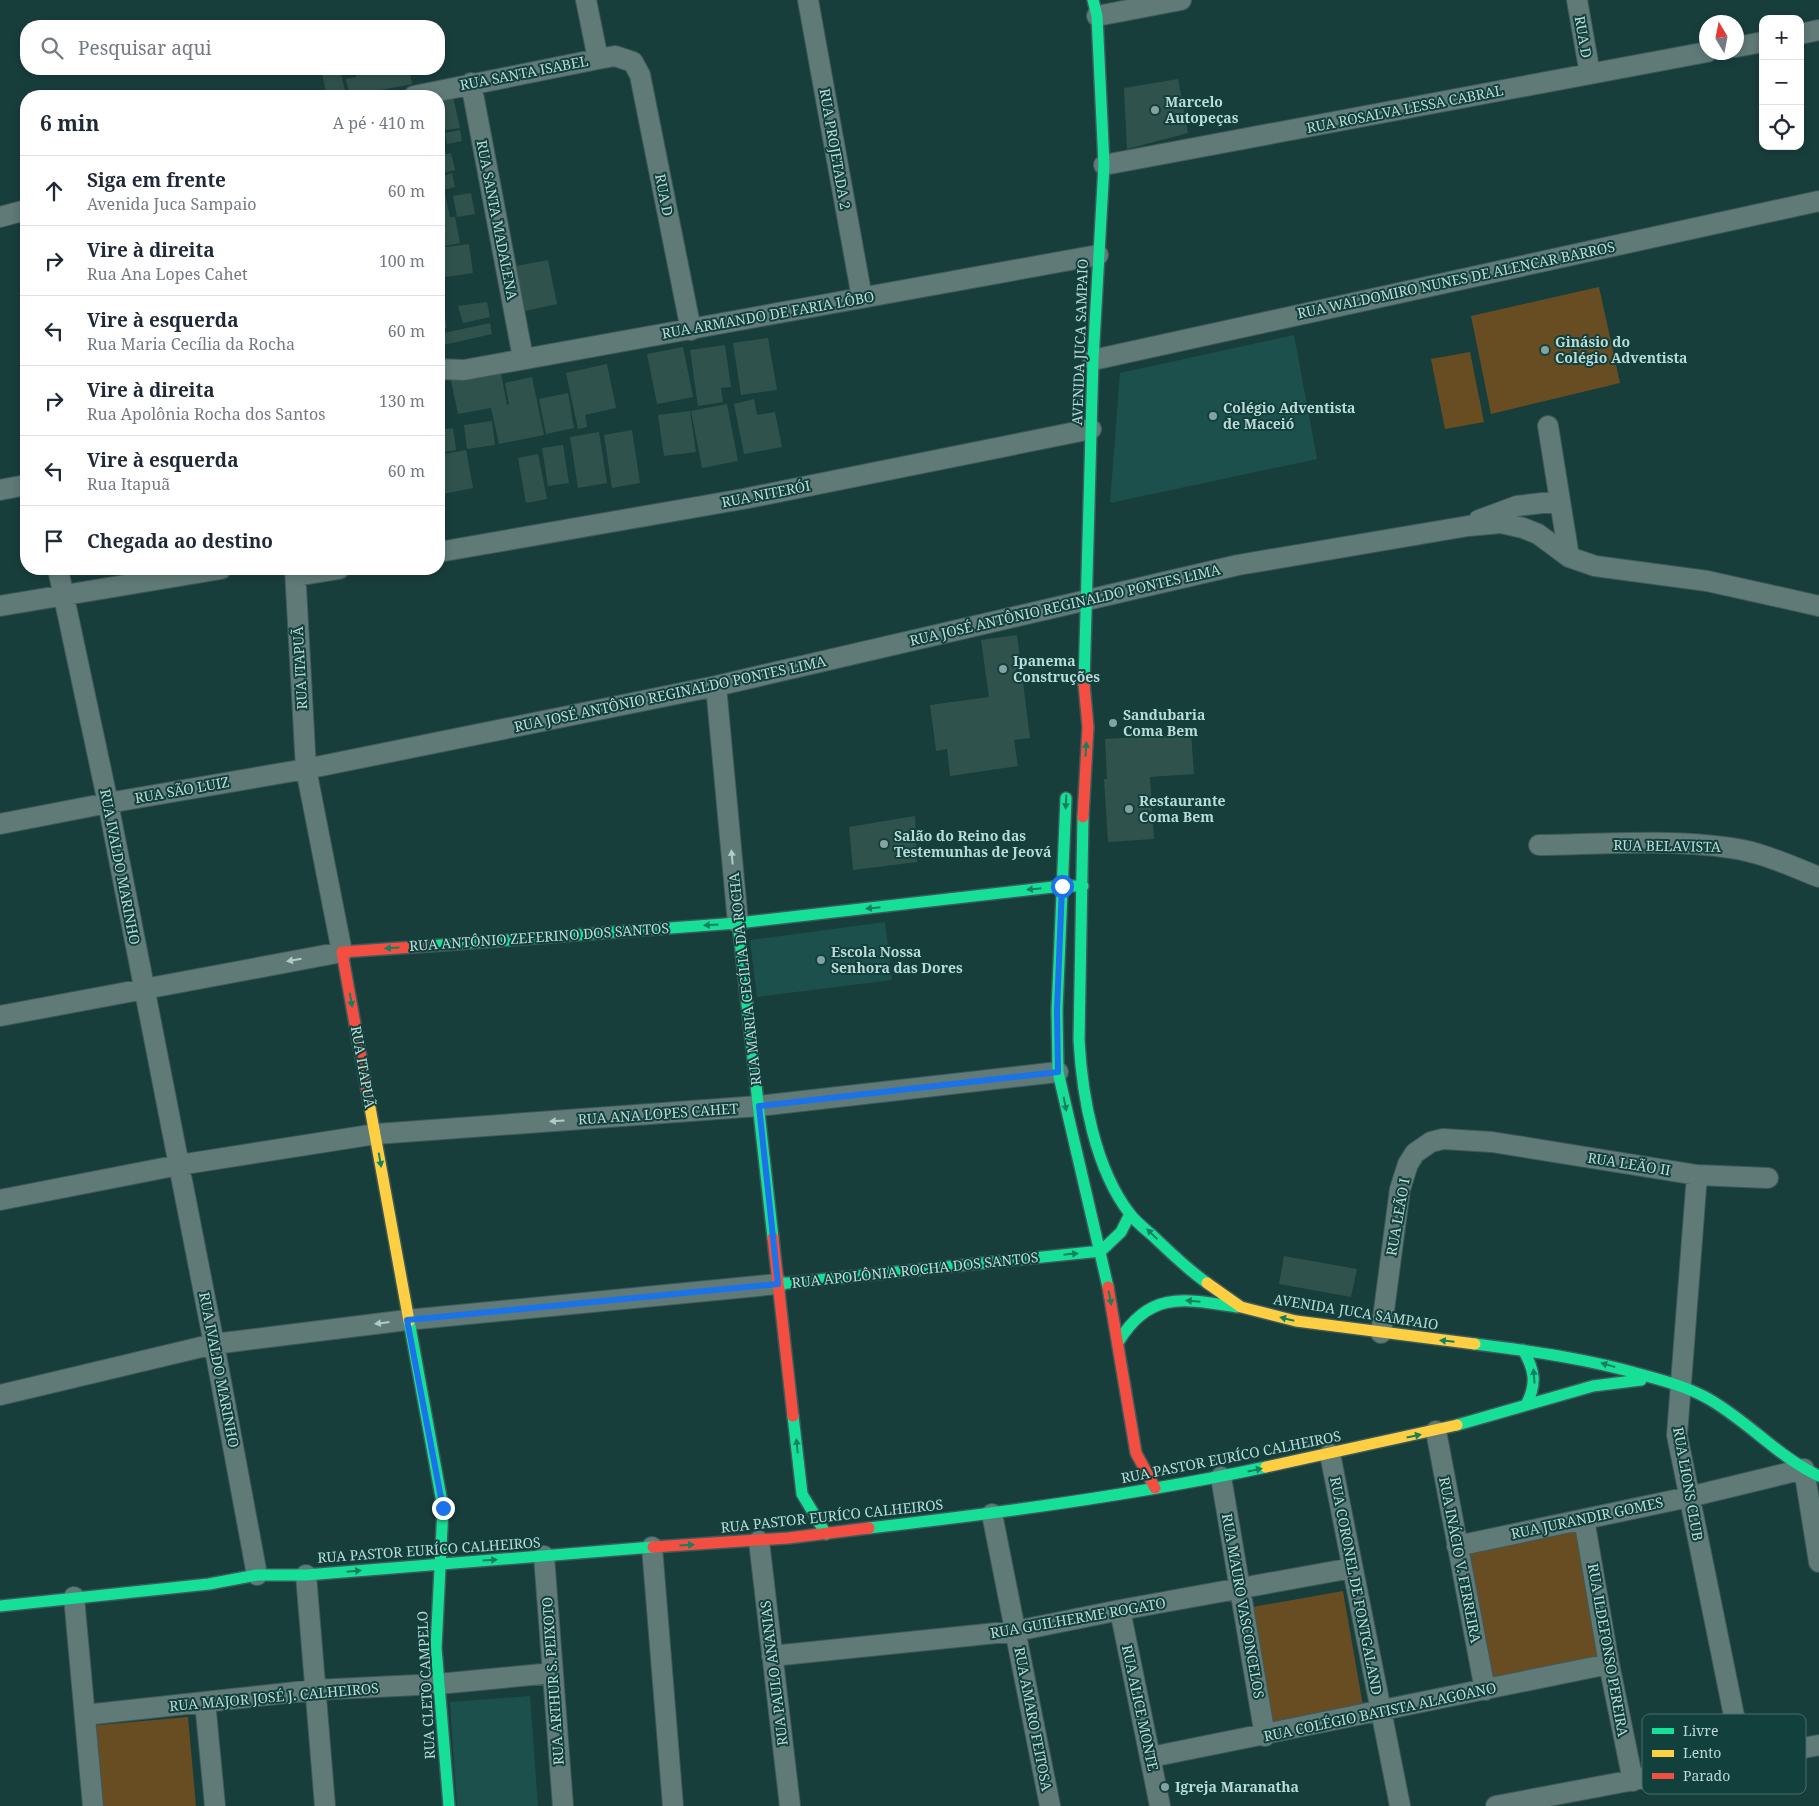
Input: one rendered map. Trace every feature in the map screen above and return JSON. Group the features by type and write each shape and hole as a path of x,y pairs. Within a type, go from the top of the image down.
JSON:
{"main road":[{"name":"AVENIDA JUCA SAMPAIO","path":"1095,8 1104,165 1098,255 1091,429 1088,600 1084,686 1088,727 1084,778 1079,1040 1081,1072 1091,1127 1106,1171 1130,1214 1188,1270 1241,1307 1296,1321 1523,1350 1597,1362 1655,1378 1682,1386 1708,1398 1812,1472"},
{"name":"AVENIDA JUCA SAMPAIO","path":"1075,711 1084,686"},
{"path":"1066,787 1057,1010 1058,1072 1071,1135 1101,1251 1119,1341 1136,1453 1155,1488"},
{"name":"RUA ANTÔNIO ZEFERINO DOS SANTOS","path":"342,952 738,923 1062,886 1083,886"},
{"name":"RUA MARIA CECÍLIA DA ROCHA","path":"738,923 802,1494 826,1534"},
{"name":"RUA ITAPUÃ","path":"342,952 376,1134 407,1320 443,1508 442,1564"},
{"path":"1101,1251 1121,1232 1130,1214"},
{"name":"RUA APOLÔNIA ROCHA DOS SANTOS","path":"778,1284 1101,1251"},
{"path":"1119,1341 1136,1317 1164,1302 1188,1300 1241,1307"},
{"path":"1523,1350 1533,1366 1535,1376 1531,1396 1526,1405"},
{"name":"RUA PASTOR EURÍCO CALHEIROS","path":"0,1606 209,1584 256,1575 306,1575 759,1540 791,1534 826,1534 992,1514 1221,1477 1436,1431 1593,1386 1655,1378"},
{"path":"1125,1493 1136,1453"},
{"path":"800,1512 802,1494"},
{"name":"RUA CLETO CAMPELO","path":"442,1564 437,1588 438,1684 449,1806"}],"street":[{"path":"586,0 598,58"},
{"name":"RUA PROJETADA 2","path":"808,0 862,298"},
{"path":"1095,8 1181,0"},
{"name":"RUA D","path":"1577,0 1590,74"},
{"path":"1804,33 1819,30"},
{"path":"1744,46 1759,43"},
{"name":"RUA ROSALVA LESSA CABRAL","path":"1104,165 1699,54"},
{"name":"RUA SANTA ISABEL","path":"441,90 598,58 615,56 633,62"},
{"name":"RUA D","path":"633,62 640,75 691,330"},
{"name":"RUA SANTA MADALENA","path":"472,83 522,358"},
{"name":"RUA WALDOMIRO NUNES DE ALENCAR BARROS","path":"1094,360 1819,201"},
{"path":"0,216 20,211"},
{"name":"RUA ARMANDO DE FARIA LÔBO","path":"445,368 464,370 1098,255"},
{"path":"1548,426 1569,557"},
{"name":"RUA NITERÓI","path":"445,551 743,499 1091,429"},
{"path":"0,490 20,486"},
{"path":"1468,526 1493,514 1517,506 1560,501"},
{"name":"RUA JOSÉ ANTÔNIO REGINALDO PONTES LIMA","path":"306,769 716,686 1238,566 1468,526 1501,524 1523,528 1538,534 1569,557 1595,566 1707,581 1819,606"},
{"name":"RUA IVALDO MARINHO","path":"60,575 108,802 214,1344 256,1575"},
{"path":"0,606 185,575"},
{"name":"RUA ITAPUÃ","path":"295,575 306,769 342,952"},
{"name":"RUA MARIA CECÍLIA DA ROCHA","path":"716,686 738,923"},
{"name":"RUA SÃO LUIZ","path":"0,824 108,802 306,769"},
{"name":"RUA BELAVISTA","path":"1539,845 1688,844 1733,848 1819,877"},
{"name":"RUA ANTÔNIO ZEFERINO DOS SANTOS","path":"0,1016 143,987 342,952"},
{"name":"RUA ANA LOPES CAHET","path":"376,1134 759,1106 1058,1072"},
{"path":"0,1200 179,1166 376,1134"},
{"name":"RUA LEÃO I","path":"1381,1333 1400,1189 1408,1164 1422,1147 1443,1138 1492,1142"},
{"name":"RUA LEÃO II","path":"1492,1142 1697,1175 1768,1178"},
{"name":"RUA LIONS CLUB","path":"1697,1175 1677,1434 1734,1714"},
{"name":"RUA APOLÔNIA ROCHA DOS SANTOS","path":"0,1395 214,1344 407,1320 778,1284"},
{"name":"RUA INÁCIO V. FERREIRA","path":"1436,1431 1485,1690"},
{"name":"RUA CORONEL DE FONTGALAND","path":"1330,1454 1400,1806"},
{"path":"1812,1472 1819,1562"},
{"name":"RUA JURANDIR GOMES","path":"1457,1546 1812,1472"},
{"name":"RUA MAURO VASCONCELOS","path":"1221,1477 1265,1736"},
{"name":"RUA AMARO FEITOSA","path":"992,1514 1050,1806"},
{"name":"RUA ILDEFONSO PEREIRA","path":"1584,1519 1609,1664 1633,1781"},
{"name":"RUA PAULO ANANIAS","path":"759,1540 790,1806"},
{"path":"652,1547 673,1806"},
{"name":"RUA ARTHUR S. PEIXOTO","path":"544,1556 563,1806"},
{"name":"RUA GUILHERME ROGATO","path":"772,1656 1016,1631 1352,1568"},
{"path":"306,1575 325,1806"},
{"path":"74,1597 93,1806"},
{"name":"RUA ALICE MONTE","path":"1120,1610 1160,1806"},
{"name":"RUA COLÉGIO BATISTA ALAGOANO","path":"1151,1757 1265,1736 1609,1664"},
{"name":"RUA MAJOR JOSÉ J. CALHEIROS","path":"84,1715 314,1690 438,1684 552,1673"},
{"path":"205,1702 215,1806"},
{"path":"1806,1748 1819,1745"},
{"path":"1496,1806 1642,1779"}],"shaded area":[{"name":"Ginásio do Colégio Adventista","path":"1599,287 1620,383 1491,414 1471,316"},
{"name":"Colégio Adventista de Maceió","path":"1294,335 1317,459 1110,503 1120,373"},
{"path":"1470,352 1484,422 1445,429 1431,359"},
{"name":"Escola Nossa Senhora das Dores","path":"885,922 892,980 757,997 750,940"},
{"path":"1578,1528 1603,1663 1493,1683 1468,1548"},
{"path":"1343,1591 1363,1706 1268,1723 1247,1608"},
{"path":"530,1696 538,1806 457,1806 450,1702"},
{"path":"188,1717 196,1806 96,1806 88,1726"}],"building":[{"path":"322,75 341,75 345,90 326,90"},
{"path":"356,75 410,75 412,84 381,90 349,90 346,79 356,77"},
{"name":"Marcelo Autopeças","path":"1178,79 1188,133 1127,149 1124,88"},
{"path":"452,92 460,128 445,130 445,94"},
{"path":"460,130 462,141 447,144 445,133"},
{"path":"451,153 455,170 445,172 445,154"},
{"path":"452,173 455,187 445,190 445,175"},
{"path":"445,193 450,217 455,217 460,243 445,246"},
{"path":"471,193 475,214 457,217 453,196"},
{"path":"469,244 473,273 445,277 445,247"},
{"path":"548,260 557,304 525,311 516,266"},
{"path":"487,302 490,317 463,323 458,306"},
{"path":"490,323 492,334 445,345 445,333"},
{"path":"768,338 777,390 741,395 733,343"},
{"path":"725,345 731,387 721,388 723,402 698,406 690,350"},
{"path":"683,347 693,397 657,404 647,354"},
{"path":"607,364 616,408 585,415 587,427 578,429 566,373"},
{"path":"501,373 507,405 509,404 505,383 532,377 544,435 499,444 491,408 458,414 451,380"},
{"path":"568,393 574,428 546,434 539,399"},
{"path":"754,399 757,415 775,412 782,447 744,454 734,404"},
{"path":"727,404 738,461 702,468 691,411"},
{"path":"690,411 696,452 664,456 658,415"},
{"path":"492,421 495,445 467,449 464,425"},
{"path":"453,428 456,450 445,452 445,429"},
{"path":"632,430 640,483 612,488 604,435"},
{"path":"599,432 607,483 578,488 570,437"},
{"path":"563,445 569,483 548,486 542,448"},
{"path":"466,450 473,488 445,494 445,454"},
{"path":"538,454 547,499 526,503 518,458"},
{"name":"Ipanema Construções","path":"1017,635 1030,738 1014,740 1018,766 950,776 947,749 936,751 930,705 989,697 981,640"},
{"name":"Restaurante Coma Bem","path":"1191,734 1194,774 1150,777 1154,839 1108,842 1104,779 1107,779 1105,739"},
{"name":"Salão do Reino das Testemunhas de Jeová","path":"915,816 917,862 853,870 849,827"},
{"path":"1284,1256 1357,1269 1351,1297 1279,1284"}],"traffic: fast":[{"path":"1084,684 1093,360 1104,165 1097,16 1093,0"},
{"path":"1066,798 1057,1010 1058,1072 1108,1287"},
{"path":"1083,817 1079,1040 1083,1084 1092,1131 1108,1176 1130,1214 1192,1272 1207,1283"},
{"path":"428,946 738,923 1062,886 1083,886"},
{"path":"738,923 773,1238"},
{"path":"778,1284 1101,1251 1121,1232 1130,1214"},
{"path":"1119,1341 1143,1313 1156,1306 1170,1302 1185,1301 1237,1307"},
{"path":"409,1321 443,1508 436,1648 449,1806"},
{"path":"1475,1344 1581,1360 1622,1369 1684,1387 1722,1407 1790,1459 1819,1476"},
{"path":"1523,1350 1530,1364 1533,1377 1532,1390 1526,1405"},
{"path":"1457,1425 1593,1386 1641,1380"},
{"path":"793,1416 802,1494 826,1534"},
{"path":"869,1528 1068,1502 1266,1467"},
{"path":"0,1606 209,1584 257,1575 306,1575 653,1547"}],"traffic: slow":[{"path":"369,1102 409,1321"},
{"path":"1207,1283 1241,1307 1296,1321 1475,1344"},
{"path":"1266,1467 1457,1425"}],"traffic: jam":[{"path":"1083,817 1088,727 1084,684"},
{"path":"369,1102 342,952 428,946"},
{"path":"773,1238 793,1416"},
{"path":"1108,1287 1136,1453 1155,1488"},
{"path":"653,1547 788,1538 869,1528"}],"place":[{"name":"Marcelo Autopeças","path":"1155,110"},
{"name":"Ginásio do Colégio Adventista","path":"1545,350"},
{"name":"Colégio Adventista de Maceió","path":"1213,416"},
{"name":"Ipanema Construções","path":"1003,669"},
{"name":"Sandubaria Coma Bem","path":"1113,723"},
{"name":"Restaurante Coma Bem","path":"1129,809"},
{"name":"Salão do Reino das Testemunhas de Jeová","path":"884,844"},
{"name":"Escola Nossa Senhora das Dores","path":"821,960"},
{"name":"Igreja Maranatha","path":"1165,1787"}],"route":[{"path":"443,1508 407,1320 778,1284 759,1106 1058,1072 1057,1010 1062,886"}]}
